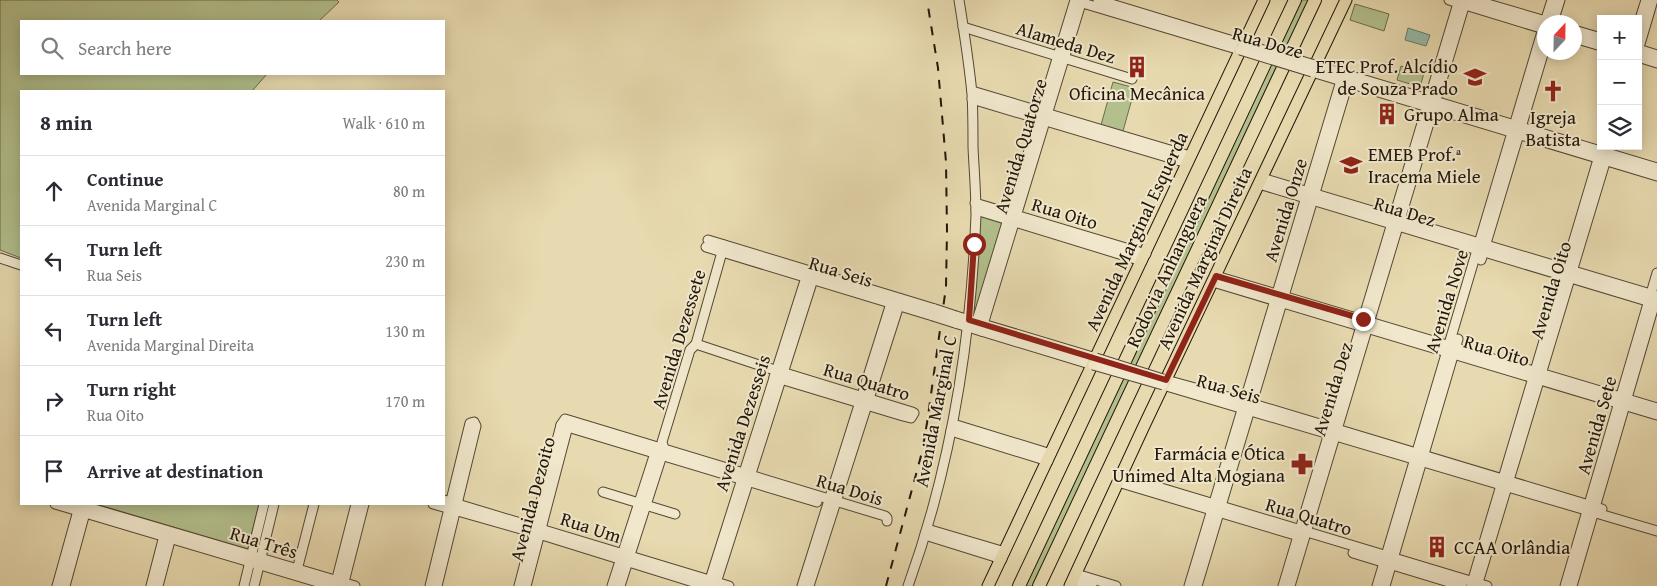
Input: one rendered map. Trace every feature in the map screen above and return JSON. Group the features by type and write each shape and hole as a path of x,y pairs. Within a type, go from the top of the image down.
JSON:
{"highway":[{"name":"Rodovia Anhanguera","path":"1019,586 1295,0"},
{"name":"Rodovia Anhanguera","path":"1039,586 1314,0"}],"main road":[{"name":"Avenida Marginal Esquerda","path":"988,586 1264,0"},
{"name":"Avenida Marginal Direita","path":"1073,580 1346,0"}],"street":[{"name":"Avenida Marginal C","path":"908,586 926,532 952,427 965,356 975,325 976,207 972,95 959,0"},
{"name":"Rua Doze","path":"1098,0 1242,47"},
{"path":"1449,0 1537,23"},
{"path":"1474,0 1537,22"},
{"name":"Avenida Nove","path":"1548,15 1552,0"},
{"name":"Avenida Nove","path":"1552,15 1560,0"},
{"path":"1641,15 1646,0"},
{"path":"1642,38 1654,0"},
{"name":"Rua Doze","path":"1076,1 1314,68 1518,130 1657,168"},
{"name":"Avenida Quatorze","path":"975,325 1012,217 1061,58 1076,1"},
{"name":"Avenida Dez","path":"1283,586 1302,534 1462,2"},
{"name":"Alameda Dez","path":"963,27 1132,79"},
{"path":"1582,32 1597,37"},
{"path":"1582,40 1597,45"},
{"path":"1642,51 1657,55"},
{"path":"1642,58 1657,63"},
{"name":"Avenida Nove","path":"1518,130 1537,59"},
{"name":"Avenida Nove","path":"1384,586 1389,560 1418,458 1541,60"},
{"name":"Avenida Onze","path":"1196,586 1216,508 1246,406 1346,78"},
{"path":"972,95 1189,160"},
{"name":"Rua Doze","path":"1604,153 1657,176"},
{"name":"Avenida Oito","path":"1477,585 1504,483 1604,153"},
{"name":"Rua Dez","path":"1260,181 1654,299"},
{"name":"Rua Oito","path":"976,207 1144,257"},
{"name":"Rua Seis","path":"707,243 1094,362 1592,509 1657,531"},
{"name":"Avenida Dezessete","path":"620,586 625,558 690,350 696,344 726,249"},
{"path":"0,258 20,265"},
{"name":"Avenida Sete","path":"1572,586 1592,509 1654,299 1657,272"},
{"name":"Avenida Dezesseis","path":"711,584 810,275"},
{"name":"Rua Oito","path":"1214,279 1623,401 1657,408"},
{"path":"809,586 832,503 896,301"},
{"name":"Rua Quatro","path":"696,344 778,375 904,413"},
{"name":"Rua Oito","path":"1623,401 1657,415"},
{"path":"430,586 470,424 474,422 476,426 451,505 437,586"},
{"name":"Rua Dois","path":"565,423 660,449 832,503 885,516 887,520 883,522 832,503"},
{"name":"Avenida Dezoito","path":"519,586 537,530 565,423"},
{"path":"952,427 1049,458"},
{"name":"Rua Quatro","path":"1120,479 1477,585"},
{"path":"603,492 675,514"},
{"path":"802,586 832,503"},
{"name":"Rua Três","path":"62,505 81,508 338,584 355,586"},
{"path":"244,586 264,505"},
{"path":"254,586 274,505"},
{"path":"296,572 314,505"},
{"path":"338,584 356,505"},
{"path":"338,584 364,505"},
{"name":"Rua Um","path":"451,505 711,584 729,586"},
{"path":"57,586 81,508"},
{"path":"65,586 81,508"},
{"name":"Avenida Onze","path":"1189,586 1216,508"},
{"name":"Rua Seis","path":"1592,509 1657,525"},
{"name":"Avenida Sete","path":"1565,586 1592,509"},
{"name":"Avenida Dezoito","path":"526,586 537,530"},
{"path":"926,532 1003,555"},
{"path":"150,586 168,534"},
{"path":"158,586 168,534"},
{"name":"Avenida Dez","path":"1290,586 1302,534"},
{"name":"Avenida Dezessete","path":"612,586 625,558"},
{"name":"Avenida Nove","path":"1377,586 1389,560"},
{"name":"Rua Quatro","path":"1389,560 1462,586"},
{"path":"1073,580 1092,586"},
{"path":"1073,580 1116,586"}],"shaded area":[{"path":"0,0 337,0 339,2 320,20 20,20 20,75 266,75 253,90 20,90 20,258 0,250"},
{"path":"1299,0 1311,0 1035,586 1023,586"},
{"path":"1355,4 1389,14 1384,31 1350,20"},
{"path":"1408,28 1430,35 1426,46 1405,40"},
{"path":"1401,66 1424,73 1420,87 1397,80"},
{"path":"1113,82 1135,88 1123,131 1101,125"},
{"path":"980,214 1006,221 976,313 974,313 974,310"},
{"path":"99,505 259,505 248,549"}],"railway":[{"path":"886,586 922,452 946,287 946,162 938,68 927,0"}],"place":[{"name":"Oficina Mecânica","path":"1137,67"},
{"name":"ETEC Prof. Alcídio de Souza Prado","path":"1475,77"},
{"name":"Igreja Batista","path":"1553,91"},
{"name":"Grupo Alma","path":"1387,114"},
{"name":"EMEB Prof.ª Iracema Miele","path":"1351,165"},
{"name":"Farmácia e Ótica Unimed Alta Mogiana","path":"1302,464"},
{"name":"CCAA Orlândia","path":"1437,547"}],"route":[{"path":"974,244 969,320 1166,380 1216,276 1363,319"}]}
